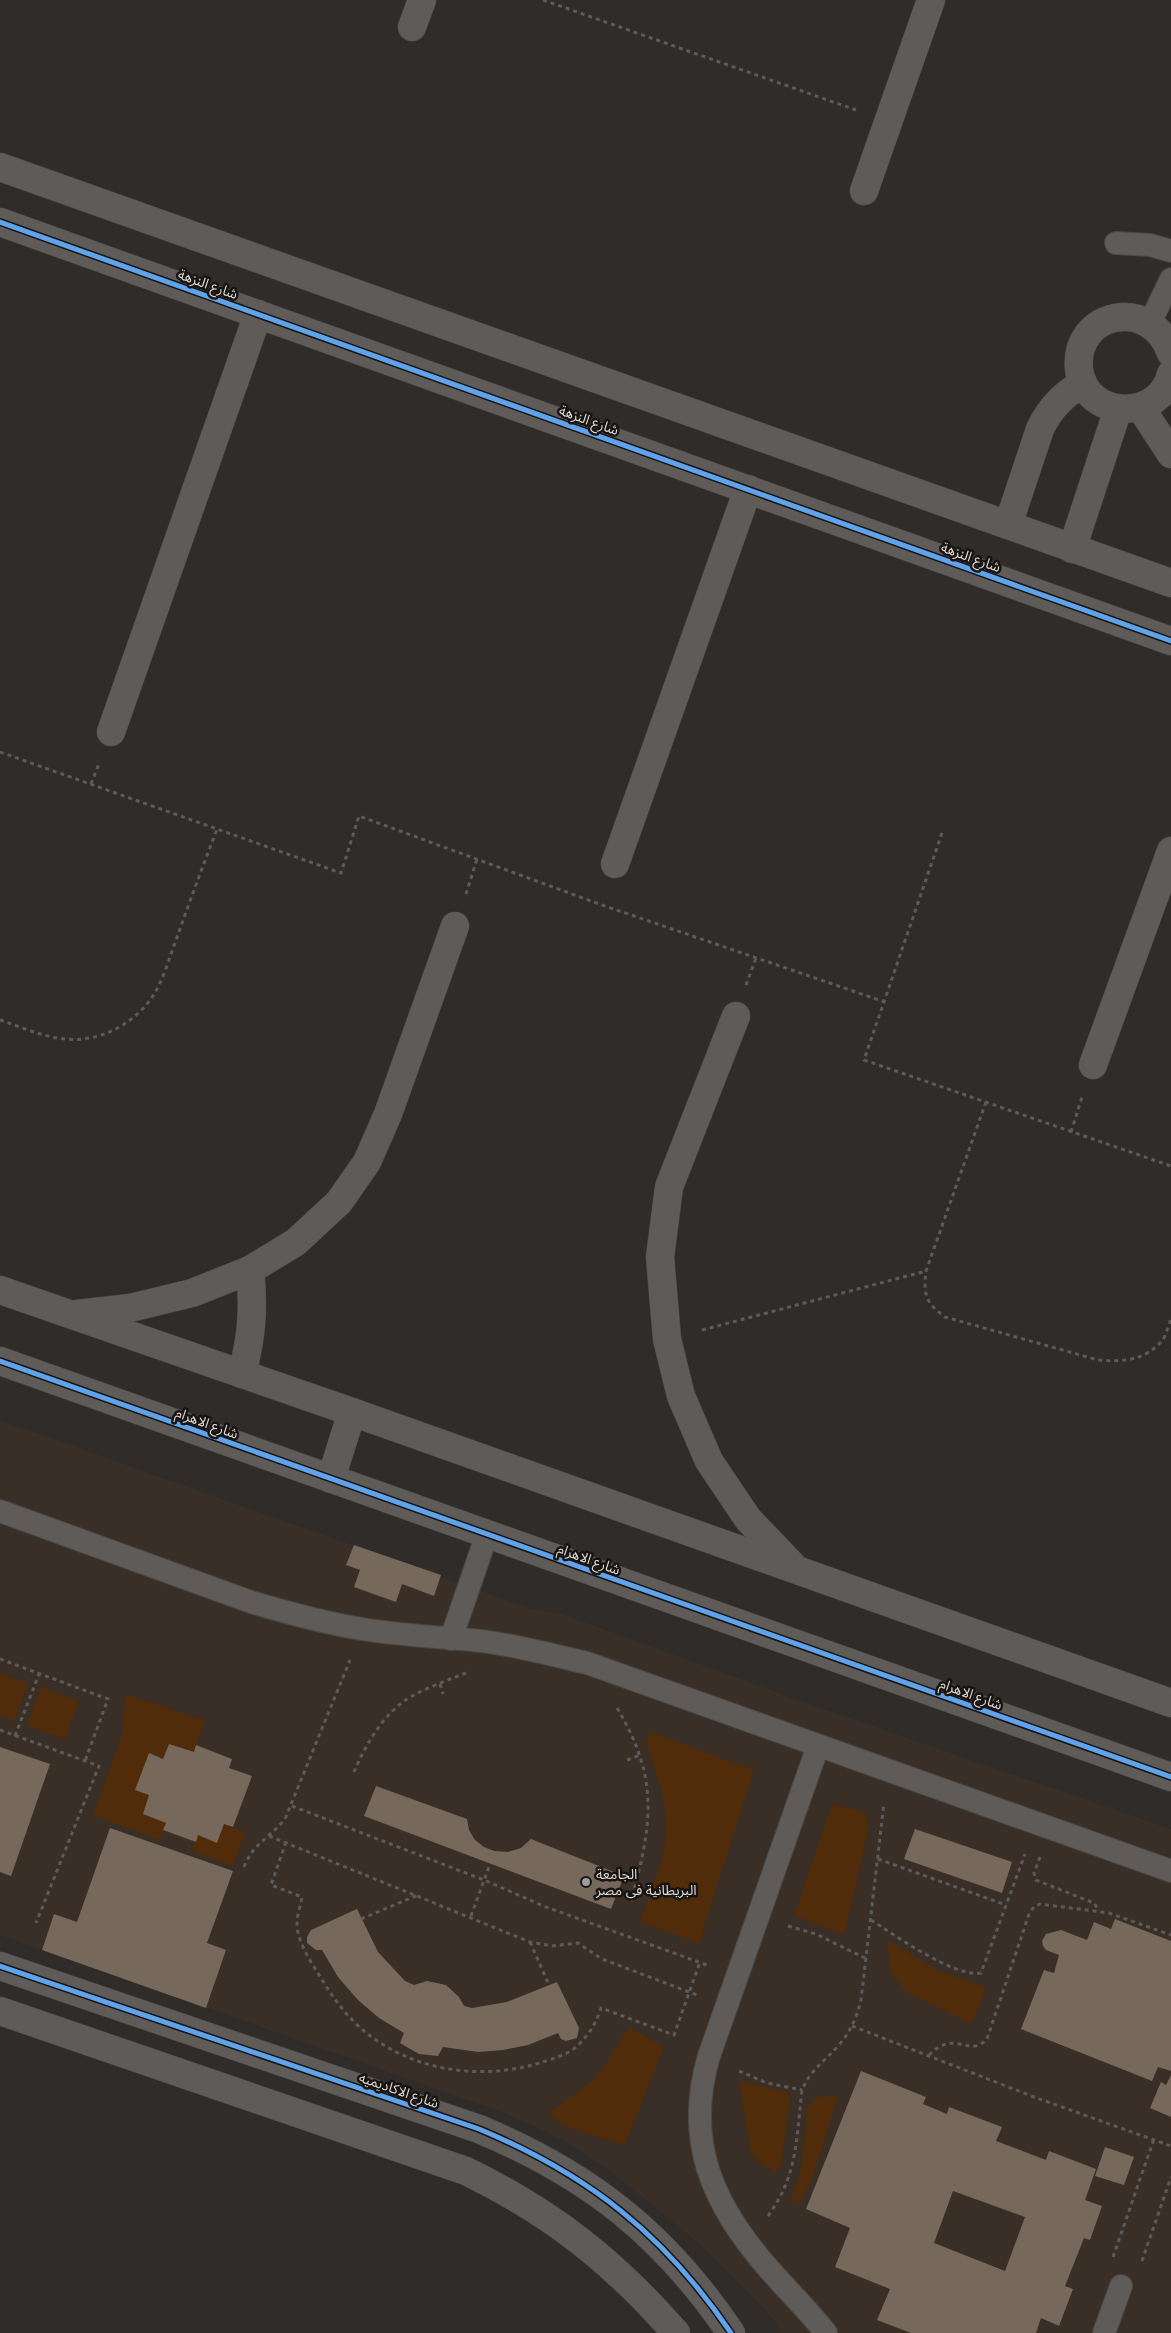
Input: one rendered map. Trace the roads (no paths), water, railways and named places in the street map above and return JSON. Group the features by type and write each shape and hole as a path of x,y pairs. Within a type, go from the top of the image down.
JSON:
{"street":[{"path":"412,27 422,0"},
{"path":"864,191 931,0"},
{"path":"0,167 1171,583"},
{"name":"شارع النزهة","path":"0,222 1171,641"},
{"path":"111,732 258,314"},
{"path":"1171,353 1160,331 1138,318 1124,317 1111,319 1094,329 1083,344 1079,357 1079,370 1083,383 1097,401 1130,408 1153,402 1162,392 1171,374"},
{"path":"1008,525 1040,429 1047,415 1057,402 1083,383"},
{"path":"1072,548 1130,408"},
{"path":"1130,408 1171,454"},
{"path":"615,864 748,489"},
{"path":"1092,1065 1171,851"},
{"path":"68,1314 130,1308 192,1293 250,1270 296,1242 339,1202 367,1162 388,1114 455,926"},
{"path":"736,1016 669,1186 660,1256 667,1339 681,1396 708,1460 748,1519 797,1570"},
{"path":"242,1374 250,1340 253,1305 250,1270"},
{"path":"0,1290 352,1412 1171,1703"},
{"name":"شارع الاهرام","path":"0,1362 1171,1777"},
{"path":"331,1479 352,1412"},
{"name":"شارع الاكاديميه","path":"0,1966 479,2129 523,2148 565,2170 605,2197 649,2234 676,2261 707,2298 731,2333"},
{"path":"0,2011 466,2171 506,2191 544,2214 615,2268 676,2333"},
{"path":"338,2127 352,2086"}],"lane":[{"path":"1116,243 1150,245 1171,251"},
{"path":"1150,324 1171,279"},
{"path":"0,1511 252,1602 306,1618 362,1629 473,1640 532,1650 587,1663 1171,1871"},
{"path":"450,1639 487,1534"},
{"path":"818,1746 706,2067 699,2115 708,2173 718,2200 746,2240 826,2333"},
{"path":"1104,2333 1120,2286"}],"place":[{"name":"الجامعة البريطانية فى مصر","path":"586,1882"}]}
